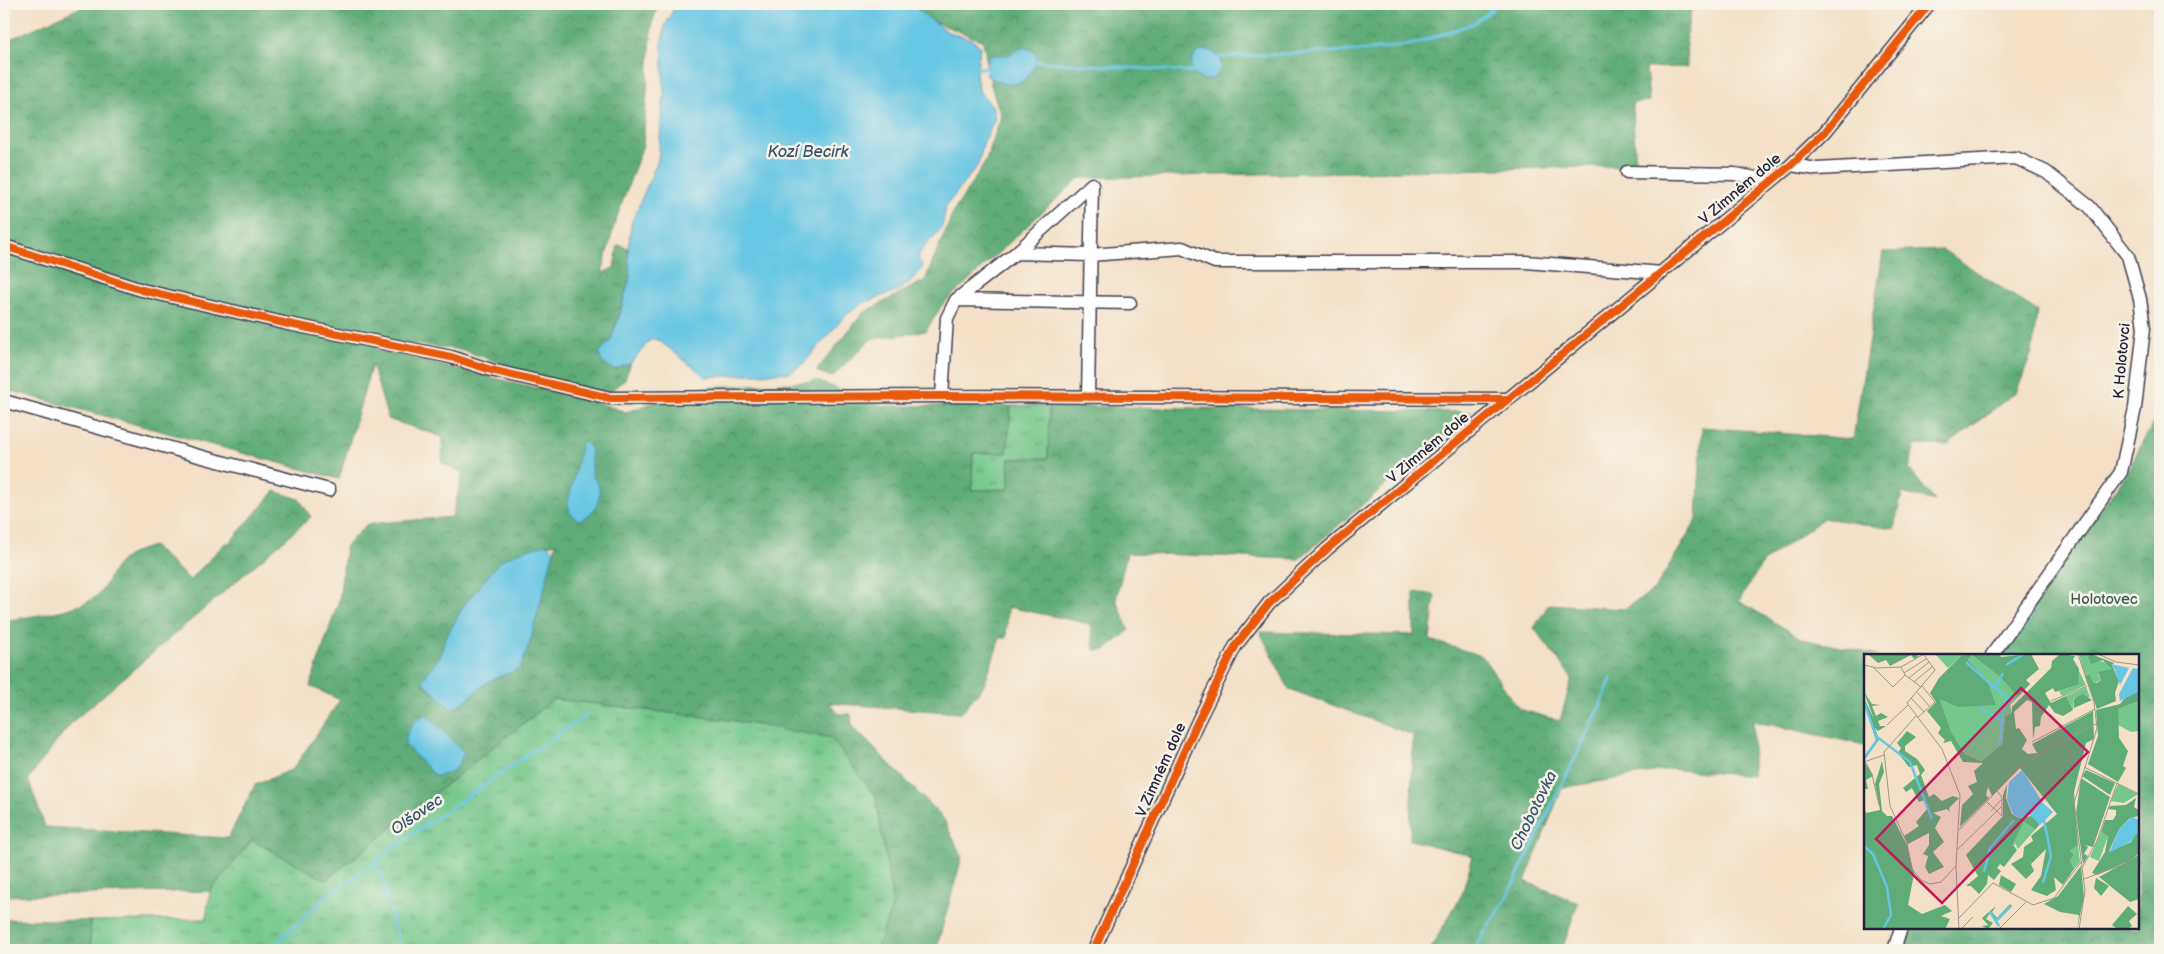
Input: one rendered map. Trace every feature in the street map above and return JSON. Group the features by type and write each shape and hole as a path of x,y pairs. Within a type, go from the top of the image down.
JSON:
{"street":[{"name":"V Zimném dole","path":"1094,950 1197,723 1236,645 1269,603 1316,560 1792,164 1825,132 1928,4"},
{"name":"K Holotovci","path":"1792,164 1817,169 2016,158 2046,172 2090,207 2128,256 2140,299 2144,328 2135,408 2121,472 1993,654"},
{"name":"V Zimném dole","path":"1627,172 1736,174 1771,181"},
{"path":"942,396 947,318 956,300 1016,253 1092,184 1088,397"},
{"path":"4,246 142,290 284,323 452,357 490,370 610,398 942,396 1508,399"},
{"path":"1016,253 1090,255 1182,248 1215,262 1526,262 1662,273"},
{"path":"956,300 1130,303"},
{"path":"4,400 195,455 329,490"},
{"path":"1894,950 1901,929"}],"green space":[{"path":"88,4 659,4 652,23 643,145 614,225 602,273 614,268 618,245 627,247 630,277 611,340 599,353 614,370 631,363 625,379 607,394 546,379 463,350 379,340 376,350 596,402 626,412 697,388 817,381 884,406 1011,406 1007,453 973,453 972,490 1009,489 1009,459 1048,458 1049,406 1471,412 1299,559 1127,553 1116,599 1129,631 1105,650 1094,650 1091,624 1008,607 1006,638 1000,638 984,685 961,713 829,703 839,714 851,714 852,726 943,818 962,857 936,950 876,950 893,904 876,797 831,738 729,720 554,699 326,880 252,840 210,891 4,896 4,621 63,610 85,603 100,592 124,558 153,546 190,580 225,543 229,543 275,491 299,499 311,517 71,723 28,779 45,827 228,838 255,785 293,769 340,700 310,686 339,600 346,546 367,524 452,517 463,473 442,463 443,437 388,419 372,364 339,479 4,389 4,42","holes":["556,543 530,642 520,669 490,681 451,709 422,682 443,653 444,641 464,605 483,581 512,556 521,551"]},
{"path":"906,4 1692,4 1686,37 1687,67 1646,68 1649,101 1632,103 1636,166 1079,178 942,305 926,331 871,339 832,377 816,371 863,313 925,280 954,211 986,161 1001,116 991,85 983,41 920,16"},
{"path":"1943,250 2037,311 2032,352 2017,391 1948,445 1915,445 1909,469 1935,501 1902,493 1894,529 1824,518 1763,562 1739,601 1802,639 1873,654 1864,654 1864,745 1753,721 1753,776 1670,769 1562,788 1525,881 1578,903 1562,950 1430,950 1462,894 1473,856 1410,840 1413,735 1289,689 1260,632 1414,635 1414,592 1435,595 1430,640 1482,656 1519,709 1560,721 1572,678 1534,628 1549,604 1624,609 1654,590 1697,520 1702,427 1853,439 1883,252"},
{"path":"1011,406 1049,406 1048,458 1009,459 1009,489 972,490 973,453 1007,453"},
{"name":"Holotovec","path":"2160,417 2160,950 1896,950 1903,929 2139,929 2139,654 1997,654 2122,480 2155,420"},
{"path":"554,699 729,720 831,737 876,796 893,904 876,950 91,950 90,921 206,919 210,891 252,840 326,880"},
{"path":"4,919 90,921 91,950 4,950"}],"water":[{"name":"Kozí Becirk","path":"676,4 910,4 948,32 971,39 980,46 976,76 980,93 992,105 995,118 983,145 978,165 946,206 942,227 919,254 918,258 923,267 910,282 899,290 863,303 846,315 804,363 791,372 706,377 657,339 650,340 631,363 614,370 602,362 599,353 611,340 619,317 630,277 628,253 631,224 658,160 664,93 662,43 665,26"},
{"path":"1024,47 1035,52 1037,60 1027,77 1022,81 1010,84 987,76 986,64 989,57 993,55 1007,55"},
{"path":"1206,50 1217,54 1221,65 1217,76 1206,80 1195,76 1191,65 1195,54"},
{"path":"582,440 591,449 591,470 598,486 599,499 591,513 578,520 570,513 568,503"},
{"path":"547,544 554,551 530,642 520,669 490,681 451,709 422,681 442,653 444,641 464,605 501,560 521,551"},
{"path":"426,714 464,752 457,767 447,774 435,776 405,745 411,726"}],"waterway":[{"path":"1217,59 1221,57 1371,50 1414,44 1474,23 1499,4"},
{"path":"1033,61 1194,72"},
{"path":"974,68 988,68"},
{"name":"Chobotovka","path":"1473,950 1506,899 1599,709 1611,679"},
{"name":"Olšovec","path":"269,950 327,896 377,861 379,857 589,713"},
{"path":"377,861 401,950"}],"cycle path":[{"path":"1094,950 1197,723 1236,645 1269,603 1327,549 1791,165 1825,132 1929,4"},
{"path":"4,246 142,290 284,323 451,357 491,370 610,398 942,396 1508,399"}]}
